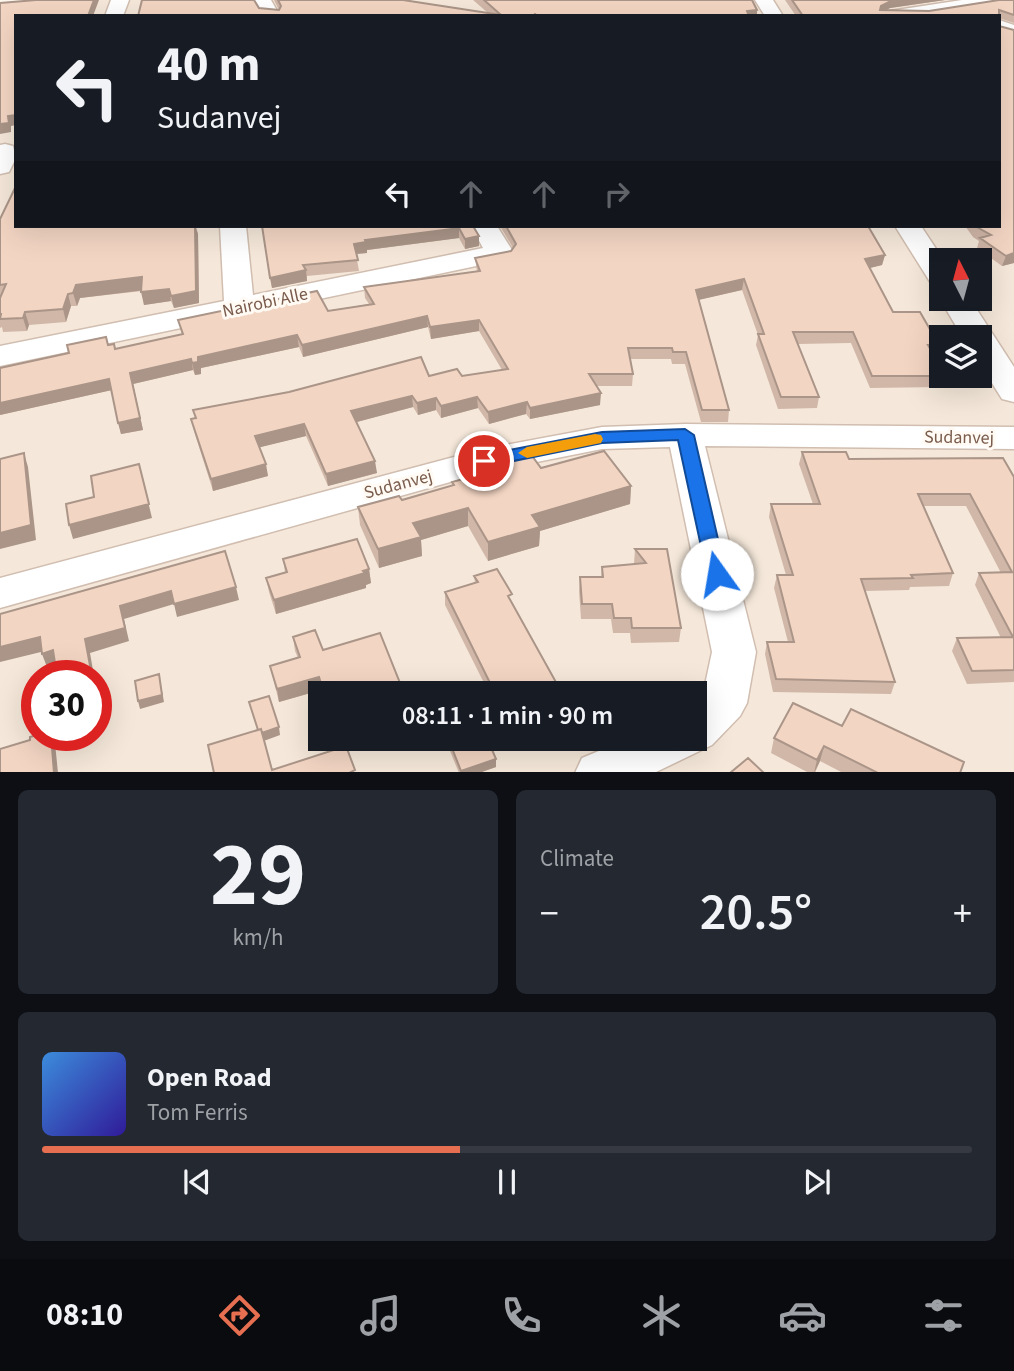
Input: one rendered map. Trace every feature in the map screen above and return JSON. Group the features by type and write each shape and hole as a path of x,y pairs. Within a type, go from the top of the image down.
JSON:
{"street":[{"path":"903,14 996,0"},
{"path":"955,6 973,14"},
{"path":"233,228 239,307"},
{"name":"Nairobi Alle","path":"0,356 500,253 485,228"},
{"path":"909,228 929,259"},
{"path":"992,357 1014,392"},
{"path":"685,435 734,652 724,703 707,719"},
{"name":"Sudanvej","path":"0,593 484,461 602,438 685,435 1014,438"},
{"path":"599,772 652,751"}],"shaded area":[{"path":"61,0 1014,0 1014,772 0,772 0,7"}],"building":[{"path":"94,0 89,14 14,14 14,115 8,116 9,123 0,124 0,3"},
{"path":"142,0 254,0 259,8 279,10 281,6 278,0 403,0 494,14 138,14"},
{"path":"484,0 752,0 757,10 747,11 748,14 500,14"},
{"path":"792,0 898,0 881,6 880,10 929,11 1014,0 1014,15 999,10 999,14 802,14"},
{"path":"1001,27 1014,30 1014,253 1006,256 980,238 991,235 979,228 1001,228"},
{"path":"14,190 14,228 195,228 196,291 171,296 169,289 141,292 142,277 76,285 73,293 68,294 63,309 25,312 23,318 0,319 0,298 6,284 0,285 0,219"},
{"path":"262,228 459,228 365,240 366,242 354,244 358,260 303,265 306,270 270,278"},
{"path":"459,228 474,228 479,236 465,239"},
{"path":"507,228 869,228 885,255 865,259 893,312 920,312 929,328 929,376 872,376 853,332 793,332 819,397 781,397 758,334 764,334 744,279 696,290 729,410 702,410 686,352 673,352 672,348 628,348 633,374 589,374 601,393 530,408 527,402 488,412 477,397 441,406 436,398 417,403 412,396 351,411 375,461 326,474 304,424 255,436 266,464 211,479 191,419 196,418 193,410 289,392 421,357 429,376 457,369 462,376 508,369 479,320 430,327 427,316 302,345 297,335 198,357 198,362 192,363 191,359 130,373 140,418 118,423 109,379 0,403 0,368 69,353 67,345 106,337 108,345 114,344 115,349 183,334 178,320 317,291 328,311 374,304 364,287 480,271 475,258 511,251 516,244"},
{"path":"527,449 541,468 604,451 631,486 532,515 540,527 488,542 468,508 413,523 421,537 378,549 358,507 399,496 402,500 454,485 452,482 503,468 495,455"},
{"path":"802,452 846,452 849,459 1003,458 1014,477 1014,670 972,671 957,638 1013,637 979,573 1012,572 970,494 918,494 953,573 911,575 913,578 861,579 895,682 776,679 767,642 794,642 777,575 793,575 771,504 820,504"},
{"path":"24,453 31,525 0,533 0,459"},
{"path":"139,464 149,504 69,525 66,504 94,497 91,476"},
{"path":"357,539 369,569 363,571 365,573 274,600 266,578 287,572 283,559"},
{"path":"635,549 667,549 681,628 632,628 631,618 614,618 612,604 582,604 580,577 603,577 602,567 646,563"},
{"path":"225,551 236,587 174,604 171,591 120,606 125,628 85,639 89,660 55,660 53,650 42,654 40,637 0,647 0,614"},
{"path":"497,569 512,594 508,596 555,681 489,681 445,592 478,582 474,576"},
{"path":"315,630 323,650 380,633 399,681 320,681 319,677 277,689 270,666 300,657 293,637"},
{"path":"159,674 162,695 138,701 135,681"},
{"path":"269,696 279,727 262,733 261,729 258,730 249,702"},
{"path":"793,703 842,726 851,709 964,762 960,772 876,772 824,746 817,760 774,738"},
{"path":"261,729 272,770 331,751 348,751 355,770 351,772 214,772 208,745"},
{"path":"21,743 21,751 52,751 54,772 0,772 0,749"},
{"path":"453,751 493,751 496,759 461,771"},
{"path":"748,758 763,772 731,772"}],"slow traffic":[{"path":"527,453 595,439"}],"route":[{"path":"484,461 602,438 685,435 717,574"}]}
